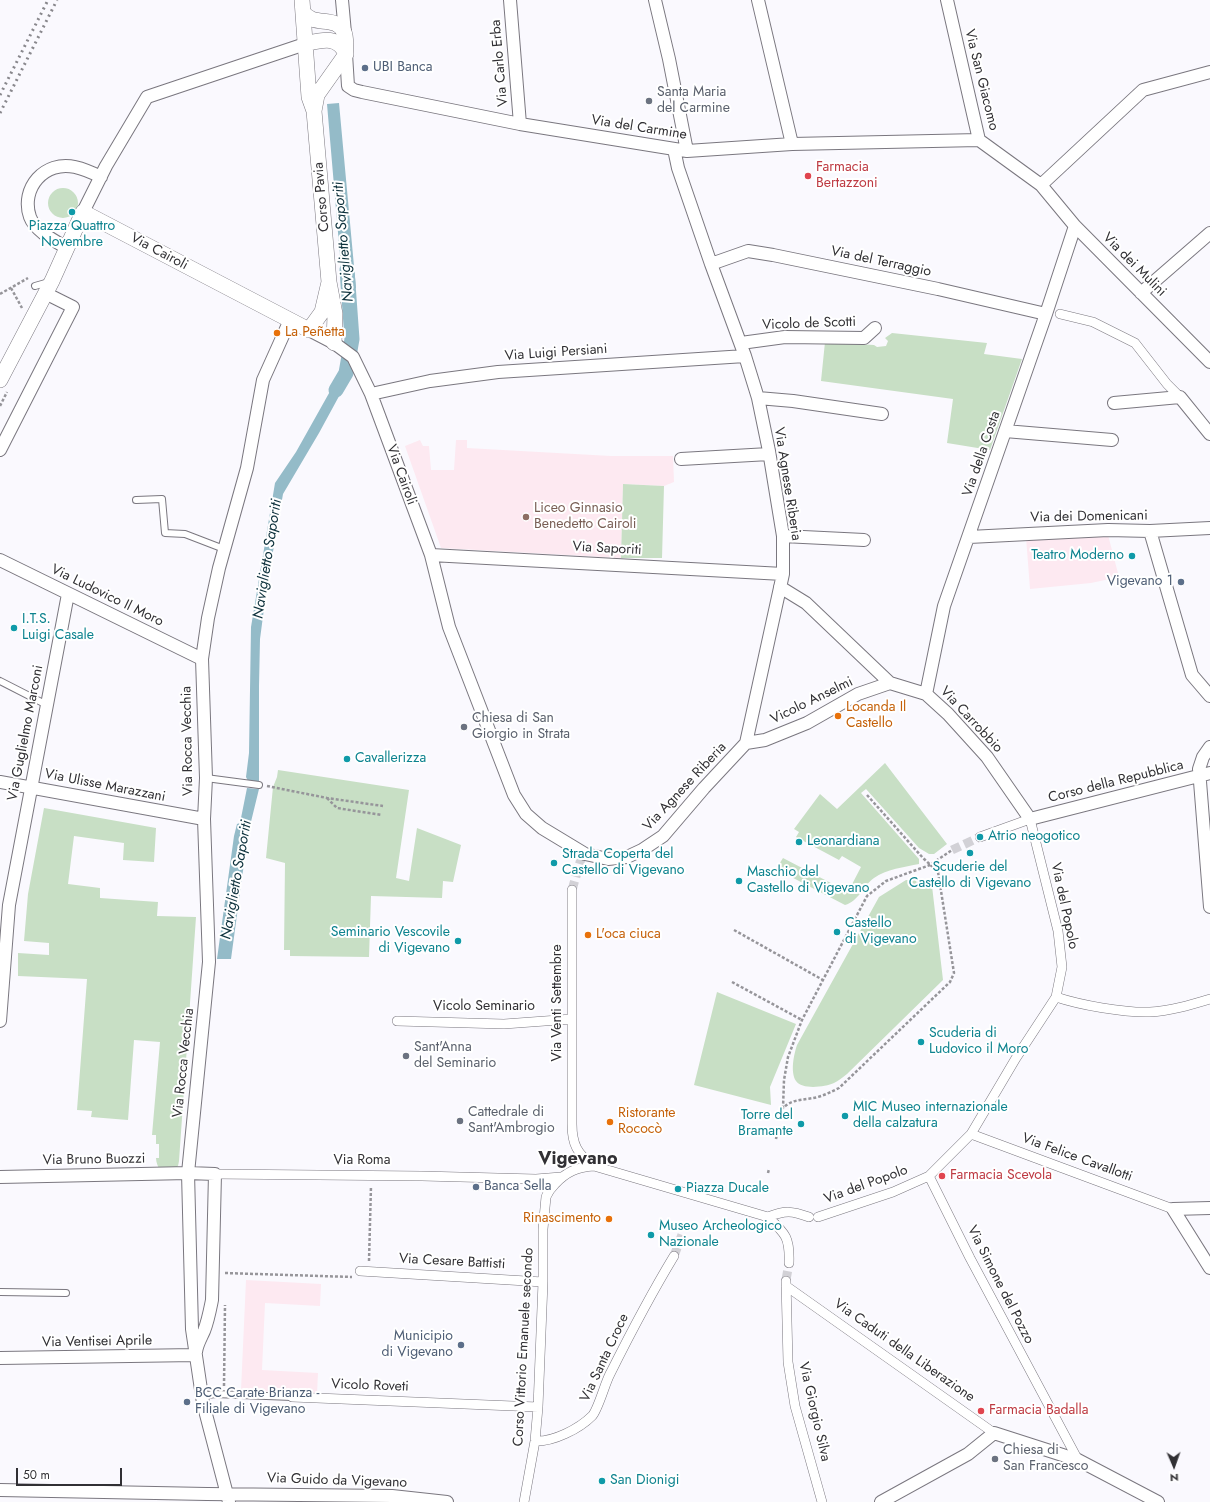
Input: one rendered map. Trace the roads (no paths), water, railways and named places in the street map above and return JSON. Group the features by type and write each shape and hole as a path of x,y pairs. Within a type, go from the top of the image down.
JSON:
{"street":[{"path":"342,0 346,54"},
{"name":"Via Carlo Erba","path":"510,0 520,124"},
{"path":"655,0 669,58 687,151"},
{"path":"758,0 792,144"},
{"name":"Via San Giacomo","path":"946,0 979,140 1041,185"},
{"name":"Corso Pavia","path":"303,6 310,19 334,23 340,27 344,33"},
{"name":"Corso Pavia","path":"303,6 309,97 314,111 329,282 344,350"},
{"path":"0,380 44,287 59,266 101,177 147,98 305,44 332,40 343,49 346,54"},
{"name":"Corso Pavia","path":"314,111 317,95 346,54"},
{"name":"Via del Carmine","path":"346,54 348,86 354,90 520,124 687,151 792,144 979,140"},
{"path":"1041,185 1143,90 1210,72"},
{"path":"307,73 318,81 326,83"},
{"name":"Via Agnese Riberia","path":"583,856 608,859 627,858 663,836 704,788 746,743 783,574 782,536 769,454 758,398 741,343 711,264 678,168 674,149"},
{"path":"67,248 46,235 36,226 30,217 28,199 31,188 44,172 55,167 74,166 101,177"},
{"name":"Via dei Mulini","path":"1041,185 1075,226 1210,362"},
{"name":"Via Cairoli","path":"84,212 344,350 371,394 430,555 449,627 514,795 526,814 542,828 583,856"},
{"name":"Via della Costa","path":"926,694 944,606 1046,314 1075,226"},
{"path":"1141,293 1210,233"},
{"name":"Via del Terraggio","path":"711,264 748,251 780,256 938,289 1046,314"},
{"name":"Corso Pavia","path":"308,330 322,312 329,282"},
{"path":"0,450 74,307 44,287"},
{"path":"1060,314 1093,322 1135,343 1167,384 1180,397 1210,434"},
{"name":"Via Rocca Vecchia","path":"228,1498 201,1396 192,1329 188,1173 209,962 204,819 206,778 202,659 208,618 224,549 247,468 263,380 290,320"},
{"name":"Vicolo de Scotti","path":"741,343 785,337 864,338 875,328"},
{"name":"Via Luigi Persiani","path":"371,394 430,381 498,372 745,356"},
{"path":"1114,403 1180,397"},
{"path":"758,398 793,401 882,414"},
{"path":"1005,431 1112,440"},
{"path":"682,459 769,454"},
{"name":"Via dei Domenicani","path":"969,537 1108,530 1150,531 1210,528"},
{"path":"1150,531 1192,675 1210,696"},
{"path":"782,536 864,540"},
{"name":"Via Saporiti","path":"430,555 783,574"},
{"name":"Via Ludovico Il Moro","path":"0,560 202,659"},
{"name":"Via Carrobbio","path":"780,587 806,603 890,683 926,694 948,714 987,757 1030,819"},
{"name":"Via Guglielmo Marconi","path":"0,1021 4,904 48,705 68,594"},
{"name":"Vicolo Anselmi","path":"746,743 765,740 807,723 858,694 890,683"},
{"path":"1210,747 1203,757 1198,770 1204,775 1210,907"},
{"name":"Corso della Repubblica","path":"1030,819 1204,775"},
{"name":"Via Ulisse Marazzani","path":"0,782 204,819"},
{"path":"980,837 1030,819"},
{"name":"Via del Popolo","path":"768,1217 787,1211 814,1217 893,1192 929,1176 971,1134 1016,1058 1056,996 1062,967 1058,931 1030,819"},
{"name":"Via Venti Settembre","path":"572,890 572,1136 577,1150 594,1166"},
{"path":"1056,996 1072,1002 1121,1010 1149,1012 1177,1008 1210,999"},
{"name":"Vicolo Seminario","path":"397,1021 504,1024 572,1019"},
{"name":"Via Felice Cavallotti","path":"971,1134 1173,1209"},
{"path":"561,1177 576,1169 594,1166 768,1217 785,1235 790,1249 789,1263"},
{"name":"Via Roma","path":"188,1173 536,1179 561,1177"},
{"name":"Via Bruno Buozzi","path":"0,1177 188,1173"},
{"path":"195,1355 197,1345 204,1332 212,1300 215,1174"},
{"name":"Via Simone del Pozzo","path":"929,1176 970,1258 1078,1460"},
{"name":"Corso Vittorio Emanuele secondo","path":"524,1502 535,1441 538,1407 543,1282 543,1229 548,1192 561,1177"},
{"path":"1173,1209 1210,1208"},
{"path":"1173,1209 1210,1268"},
{"name":"Via Santa Croce","path":"535,1441 543,1441 569,1432 594,1415 609,1376 652,1292 674,1256"},
{"name":"Via Cesare Battisti","path":"364,1271 543,1282"},
{"name":"Via Caduti della Liberazione","path":"786,1283 994,1433 1078,1460 1158,1502"},
{"name":"Via Giorgio Silva","path":"786,1283 788,1362 796,1406 822,1502"},
{"name":"Via Ventisei Aprile","path":"0,1358 195,1355"},
{"name":"Vicolo Roveti","path":"292,1397 538,1407"},
{"path":"881,1502 968,1454 994,1433"},
{"name":"Via Guido da Vigevano","path":"0,1490 228,1498 392,1496 447,1502"}],"lane":[{"path":"136,500 162,499 165,533 185,534 224,549"},
{"path":"0,680 48,705"},
{"path":"206,778 259,785"},
{"path":"0,1292 66,1293"},
{"path":"192,1329 195,1336 198,1337 204,1332"},
{"name":"Vicolo Roveti","path":"201,1396 215,1394 292,1397"}],"water":[{"path":"339,103 356,288 343,291 327,104"},
{"path":"352,298 357,343 348,336 343,302"},
{"path":"342,370 350,376 283,494 267,586 260,639 259,782 248,781 246,777 249,753 251,627 275,483 296,452"},
{"path":"247,788 259,789 248,834 231,959 217,959 234,836 237,824 240,823"}],"waterway":[{"name":"Naviglietto Saporiti","path":"336,390 346,373 352,339 347,270"}],"tunnel":[{"path":"952,850 980,837"},
{"path":"572,890 581,859"},
{"path":"674,1256 683,1232"},
{"path":"786,1280 789,1263"}],"railway":[{"path":"0,95 48,0"},
{"path":"0,113 57,0"}],"place":[{"name":"UBI Banca","path":"365,68"},
{"name":"Santa Maria del Carmine","path":"649,101"},
{"name":"Farmacia Bertazzoni","path":"808,176"},
{"name":"Piazza Quattro Novembre","path":"72,212"},
{"name":"La Peñetta","path":"277,333"},
{"name":"Liceo Ginnasio Benedetto Cairoli","path":"526,517"},
{"name":"Teatro Moderno","path":"1132,556"},
{"name":"Vigevano 1","path":"1181,582"},
{"name":"I.T.S. Luigi Casale","path":"14,628"},
{"name":"Locanda Il Castello","path":"838,716"},
{"name":"Chiesa di San Giorgio in Strata","path":"464,727"},
{"name":"Cavallerizza","path":"347,759"},
{"name":"Atrio neogotico","path":"980,837"},
{"name":"Leonardiana","path":"799,842"},
{"name":"Scuderie del Castello di Vigevano","path":"970,853"},
{"name":"Strada Coperta del Castello di Vigevano","path":"554,863"},
{"name":"Maschio del Castello di Vigevano","path":"739,881"},
{"name":"Castello di Vigevano","path":"837,932"},
{"name":"L'oca ciuca","path":"588,935"},
{"name":"Seminario Vescovile di Vigevano","path":"458,941"},
{"name":"Scuderia di Ludovico il Moro","path":"921,1042"},
{"name":"Sant'Anna del Seminario","path":"406,1056"},
{"name":"MIC Museo internazionale della calzatura","path":"845,1116"},
{"name":"Cattedrale di Sant'Ambrogio","path":"460,1121"},
{"name":"Ristorante Rococò","path":"610,1122"},
{"name":"Torre del Bramante","path":"801,1124"},
{"name":"Farmacia Scevola","path":"942,1176"},
{"name":"Banca Sella","path":"476,1187"},
{"name":"Piazza Ducale","path":"678,1189"},
{"name":"Rinascimento","path":"609,1219"},
{"name":"Museo Archeologico Nazionale","path":"651,1235"},
{"name":"Municipio di Vigevano","path":"461,1345"},
{"name":"BCC Carate Brianza - Filiale di Vigevano","path":"187,1402"},
{"name":"Farmacia Badalla","path":"981,1411"},
{"name":"Chiesa di San Francesco","path":"995,1459"},
{"name":"San Dionigi","path":"602,1481"}],"district":[{"name":"Vigevano","path":"578,1160"}]}
